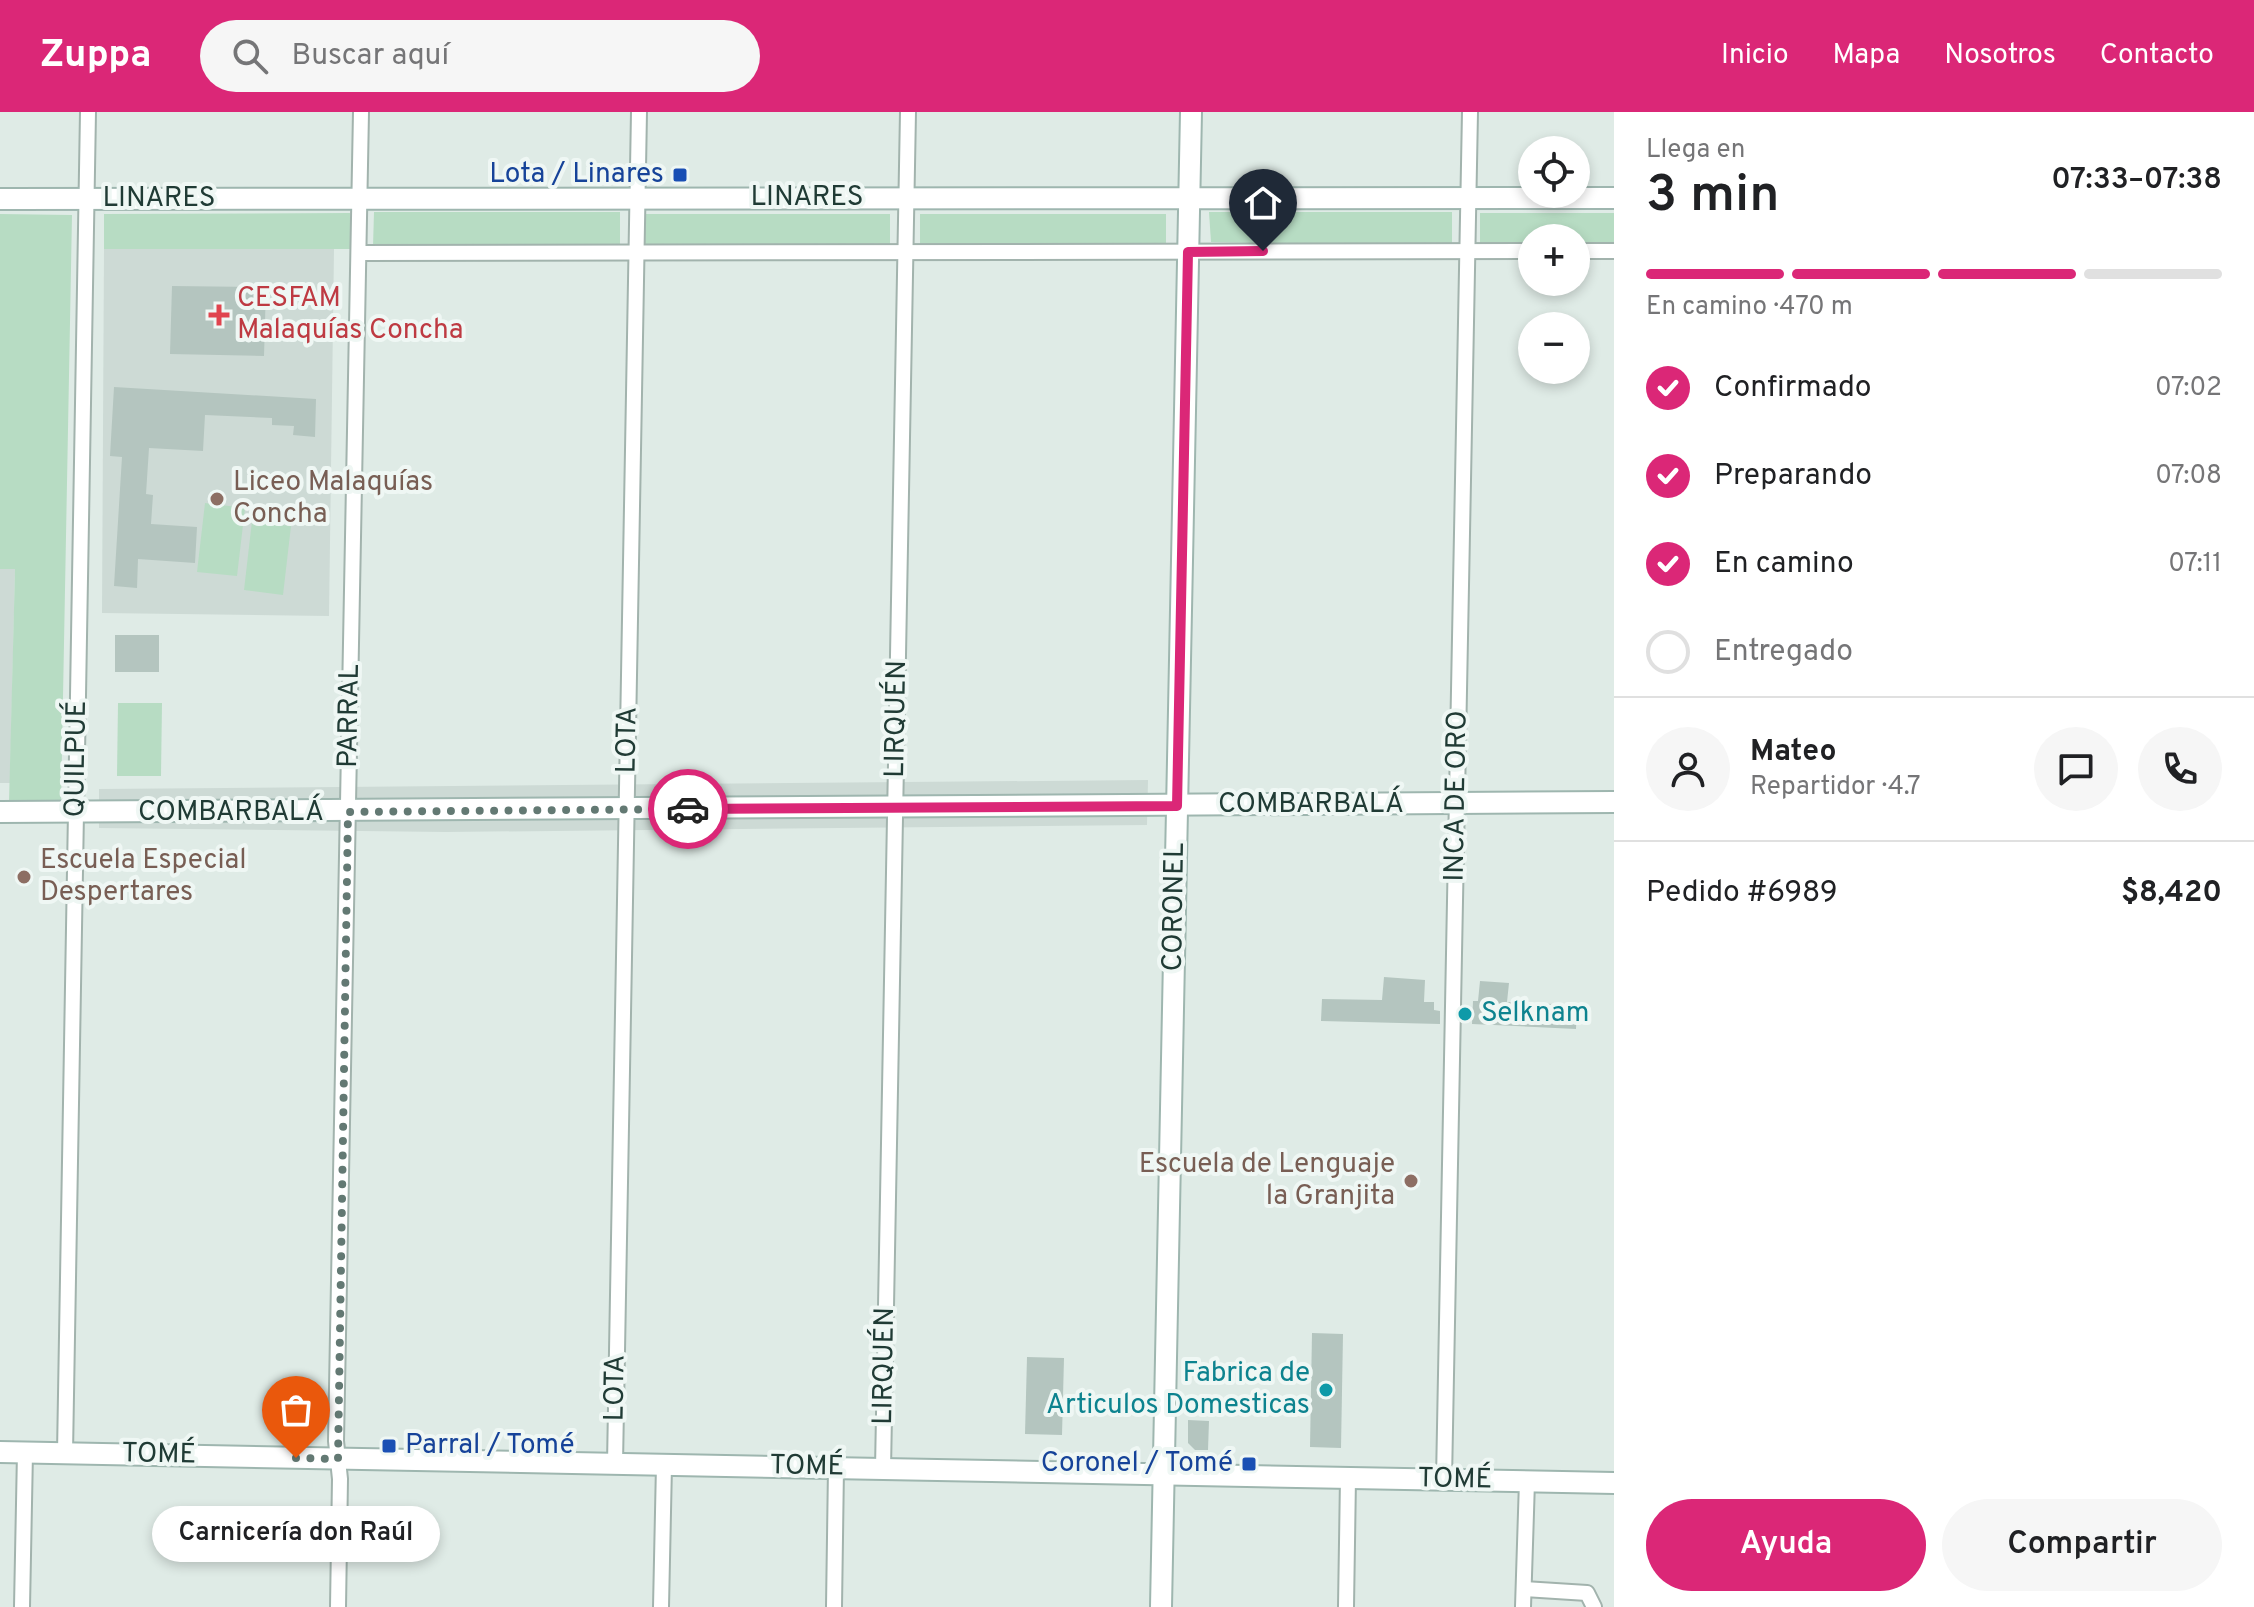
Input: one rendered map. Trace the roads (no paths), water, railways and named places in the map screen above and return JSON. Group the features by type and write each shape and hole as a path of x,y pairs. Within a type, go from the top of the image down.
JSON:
{"street":[{"name":"QUILPUÉ","path":"65,1453 88,112"},
{"name":"PARRAL","path":"338,1607 361,112"},
{"name":"LOTA","path":"615,1464 639,112"},
{"name":"LIRQUÉN","path":"883,1469 908,112"},
{"name":"CORONEL","path":"1161,1607 1191,112"},
{"name":"INCA DE ORO","path":"1444,1480 1470,112"},
{"name":"LINARES","path":"0,199 1614,198"},
{"name":"LINARES","path":"359,253 1518,251"},
{"path":"1590,251 1614,251"},
{"name":"COMBARBALÁ","path":"0,812 76,814 1614,802"},
{"name":"TOMÉ","path":"0,1452 1614,1483"},
{"path":"22,1607 25,1452"},
{"path":"661,1607 664,1465"},
{"path":"834,1607 836,1468"},
{"path":"1346,1607 1348,1478"},
{"path":"1523,1607 1527,1481"},
{"path":"1524,1589 1587,1593 1594,1600 1594,1607"}],"place":[{"name":"Lota / Linares","path":"680,175"},
{"name":"CESFAM Malaquías Concha","path":"219,315"},
{"name":"Liceo Malaquías Concha","path":"217,499"},
{"name":"Escuela Especial Despertares","path":"24,877"},
{"name":"Selknam","path":"1465,1014"},
{"name":"Escuela de Lenguaje la Granjita","path":"1411,1181"},
{"name":"Fabrica de Articulos Domesticas","path":"1326,1390"},
{"name":"Parral / Tomé","path":"389,1446"},
{"name":"Carnicería don Raúl","path":"296,1458"},
{"name":"Coronel / Tomé","path":"1249,1464"}]}
